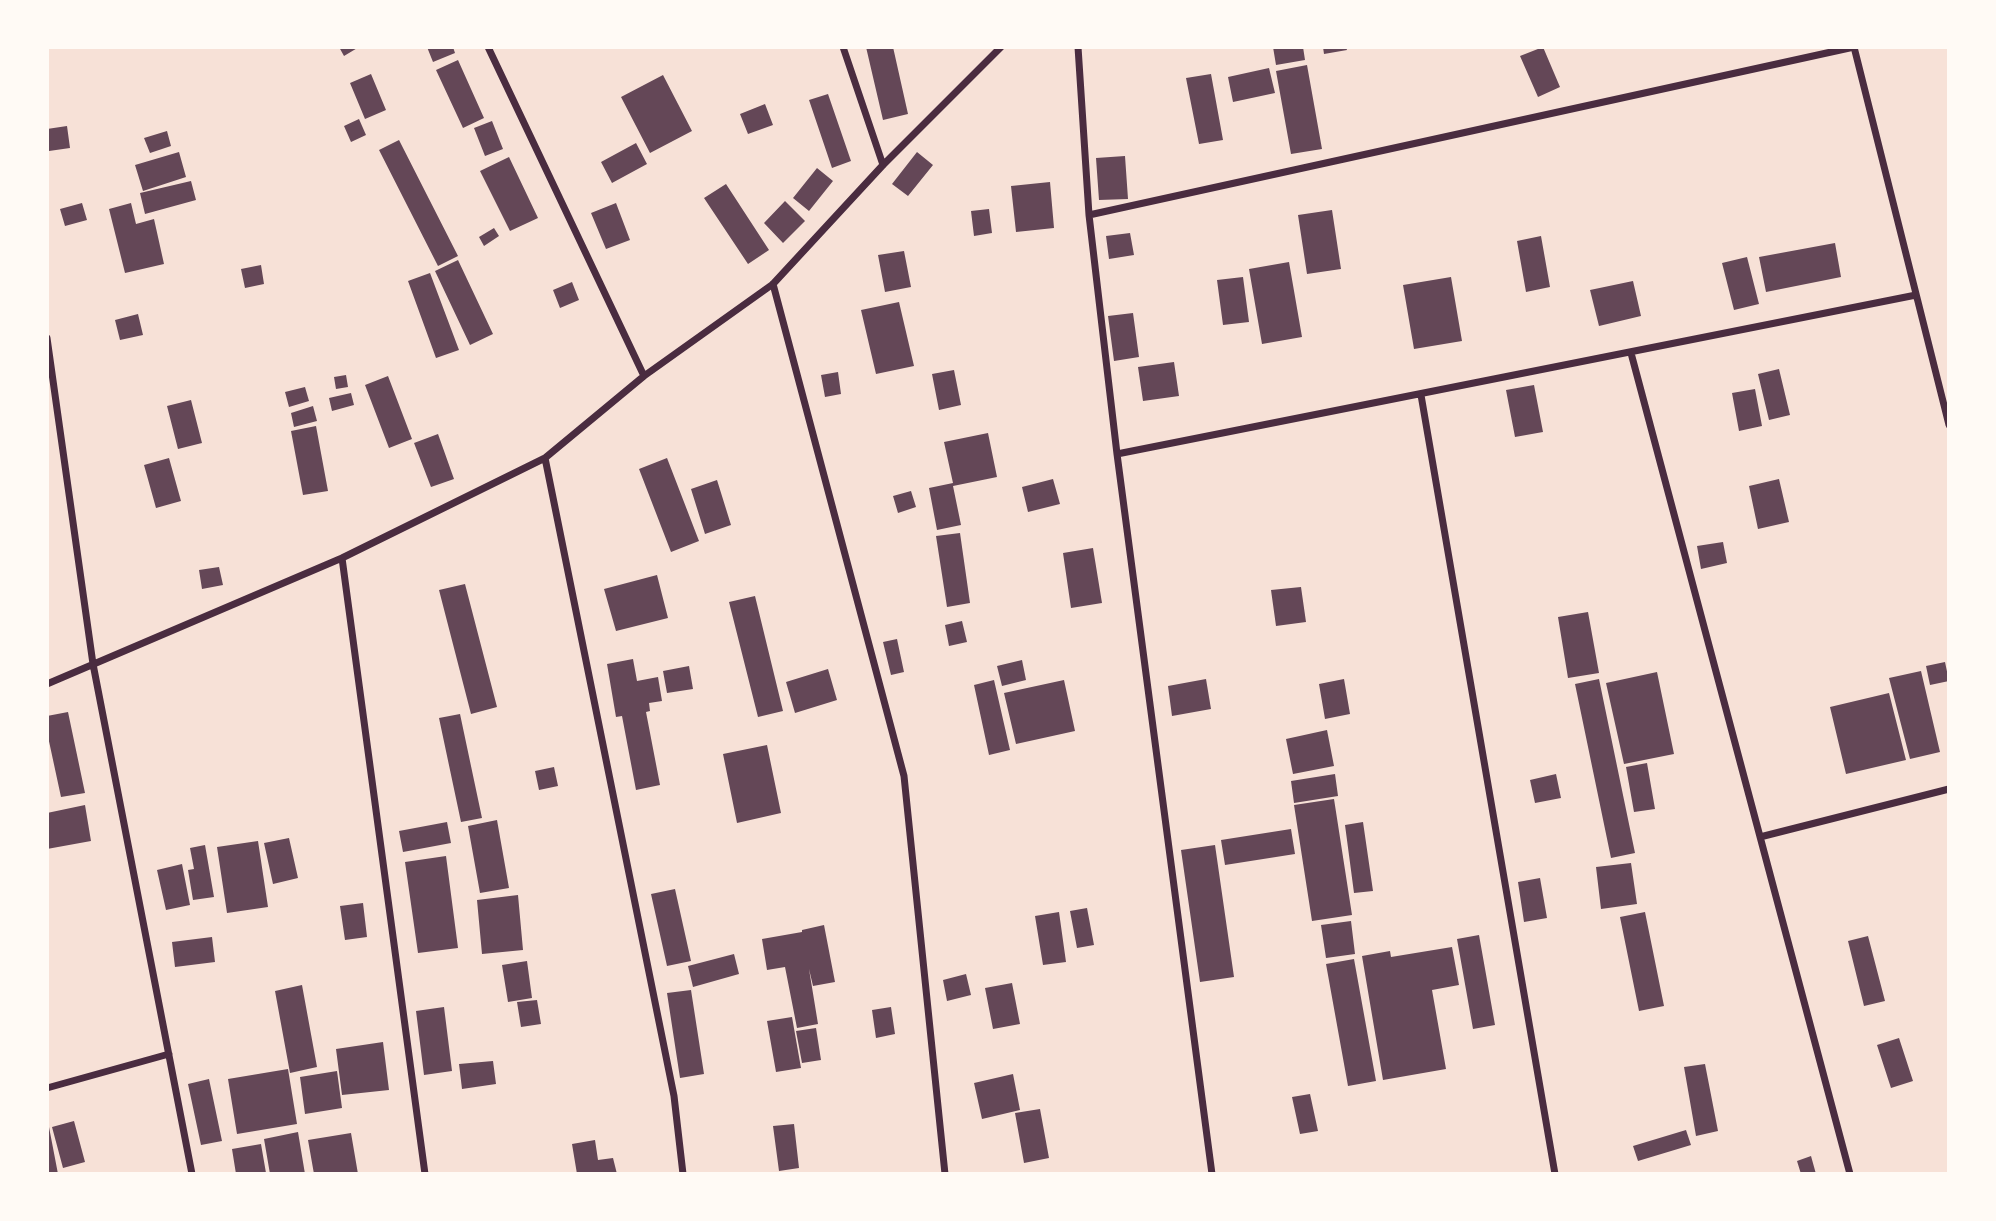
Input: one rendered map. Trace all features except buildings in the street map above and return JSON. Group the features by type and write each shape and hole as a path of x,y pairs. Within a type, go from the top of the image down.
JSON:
{"street":[{"path":"488,47 644,376"},
{"path":"843,47 883,165"},
{"path":"47,684 342,558 545,457 644,376 773,284 883,165 1001,47"},
{"path":"1078,47 1089,215 1117,454 1212,1174"},
{"path":"1089,215 1854,47 1949,425"},
{"path":"773,284 904,776 946,1174"},
{"path":"1117,454 1916,295"},
{"path":"47,338 93,664 192,1174"},
{"path":"1631,353 1850,1174"},
{"path":"1420,395 1555,1174"},
{"path":"47,407 57,405"},
{"path":"545,457 671,1083 683,1174"},
{"path":"342,558 425,1174"},
{"path":"1760,837 1949,789"},
{"path":"47,1088 169,1054"}]}
